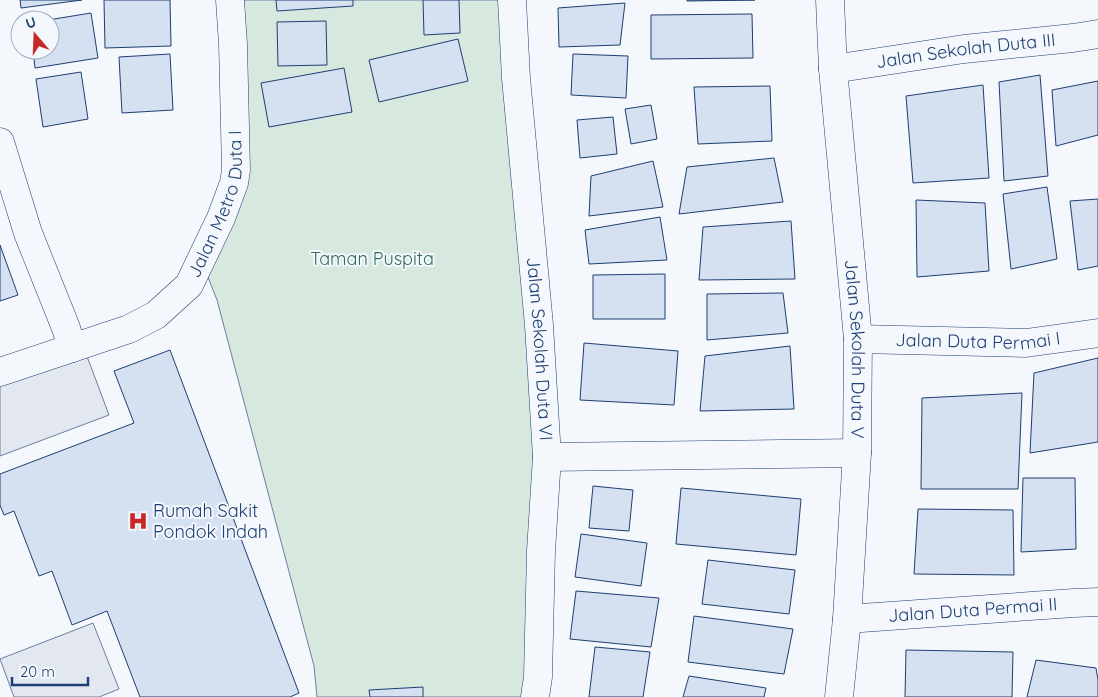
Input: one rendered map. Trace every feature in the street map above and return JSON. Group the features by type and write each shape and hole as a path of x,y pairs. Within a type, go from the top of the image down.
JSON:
{"street":[{"name":"Jalan Metro Duta I","path":"0,372 129,329 156,315 188,285 221,218 234,183 236,170 230,0"},
{"name":"Jalan Sekolah Duta VI","path":"512,0 516,78 539,325 547,457 541,551 538,677 535,697"},
{"name":"Jalan Sekolah Duta V","path":"830,0 833,69 858,339 857,453 840,697"},
{"name":"Jalan Sekolah Duta III","path":"833,69 964,49 1098,34"},
{"path":"0,142 28,233 66,328 72,348"},
{"name":"Jalan Duta Permai I","path":"858,339 1026,343 1098,333"},
{"path":"547,457 857,453"},
{"name":"Jalan Duta Permai II","path":"847,618 1098,602"}],"green space":[{"name":"Taman Puspita","path":"228,0 517,0 545,447 531,697 317,697 314,666 217,300 200,257 229,183"}],"shaded area":[{"path":"85,351 109,415 0,456 0,383"},
{"path":"93,623 119,689 99,697 14,697 0,659"}],"building":[{"path":"20,0 82,0 21,8"},
{"path":"104,0 170,0 171,46 105,48"},
{"path":"276,0 353,0 353,6 277,11"},
{"path":"423,0 459,0 460,33 424,35"},
{"path":"687,0 755,0 687,1"},
{"path":"625,3 620,45 559,47 558,8"},
{"path":"91,13 98,58 35,68 34,60 60,60 60,18"},
{"path":"752,14 753,58 651,59 651,15"},
{"path":"326,21 327,65 278,66 277,22"},
{"path":"458,39 468,81 379,102 369,60"},
{"path":"170,54 173,110 122,113 119,57"},
{"path":"573,54 628,56 626,98 571,95"},
{"path":"344,68 352,112 269,127 261,83"},
{"path":"81,72 88,119 43,127 36,79"},
{"path":"1040,75 1048,176 1004,181 999,82"},
{"path":"1098,81 1098,135 1056,146 1052,90"},
{"path":"983,85 989,178 913,183 906,96"},
{"path":"770,86 772,141 698,144 694,87"},
{"path":"651,105 657,139 631,144 625,109"},
{"path":"613,117 617,154 580,158 577,120"},
{"path":"774,158 783,202 679,214 687,167"},
{"path":"653,161 663,207 589,216 591,176"},
{"path":"1047,187 1057,259 1011,269 1003,194"},
{"path":"1098,199 1098,266 1078,270 1070,201"},
{"path":"916,200 985,203 989,271 917,277"},
{"path":"660,217 667,260 589,264 585,230"},
{"path":"791,221 795,279 699,280 703,227"},
{"path":"0,245 18,295 0,301"},
{"path":"665,274 665,319 593,319 593,275"},
{"path":"783,293 788,333 707,340 707,294"},
{"path":"584,343 678,351 674,405 580,400"},
{"path":"790,346 794,409 700,411 705,356"},
{"path":"170,350 299,693 290,697 140,697 107,611 72,625 52,571 39,576 14,511 4,515 0,505 0,474 134,423 114,371"},
{"path":"1098,358 1098,442 1030,453 1034,373"},
{"path":"1022,393 1018,489 921,489 922,398"},
{"path":"1023,478 1075,478 1076,549 1021,552"},
{"path":"593,486 633,490 629,531 589,528"},
{"path":"681,488 801,499 796,555 676,544"},
{"path":"918,509 1013,510 1014,575 914,574"},
{"path":"581,534 647,543 641,586 575,577"},
{"path":"708,560 795,570 789,614 702,604"},
{"path":"576,591 659,598 651,647 570,639"},
{"path":"694,616 793,629 784,674 688,662"},
{"path":"595,647 650,652 643,697 589,697"},
{"path":"906,650 1013,652 1012,697 905,697"},
{"path":"1036,660 1096,668 1098,697 1027,697"},
{"path":"689,676 766,688 764,697 683,697"},
{"path":"423,687 423,697 370,697 369,690"}],"place":[{"name":"Rumah Sakit Pondok Indah","path":"138,521"}]}
